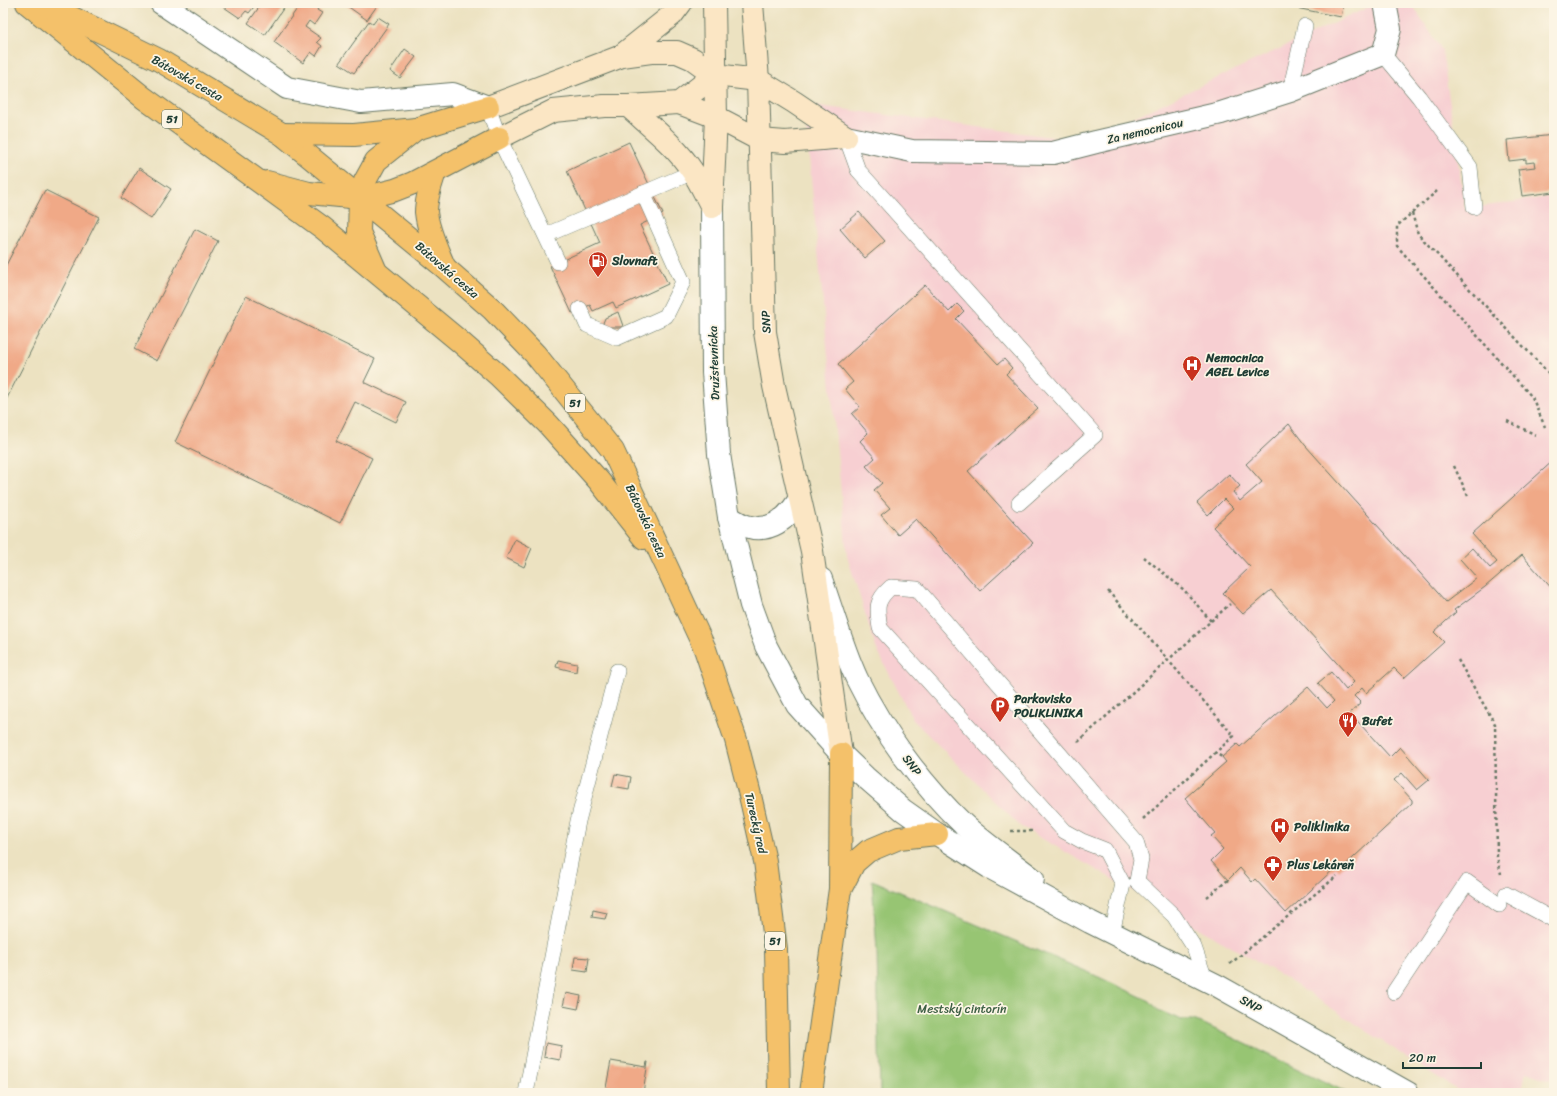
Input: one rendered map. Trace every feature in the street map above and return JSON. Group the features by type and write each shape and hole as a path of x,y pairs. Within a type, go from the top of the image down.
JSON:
{"main road":[{"name":"Bátovská cesta","path":"27,3 144,98 323,228 487,365 548,424 599,481 667,567"},
{"name":"Bátovská cesta","path":"42,3 159,60 282,134 492,309 535,354 613,450 667,567"},
{"path":"622,56 672,15 681,3"},
{"path":"712,208 716,117 714,3"},
{"path":"752,3 758,80 760,140"},
{"path":"282,134 354,134 416,129 488,107 622,56 651,52 677,52 693,58 715,75 758,80 846,137"},
{"path":"678,102 715,75"},
{"path":"254,178 309,193 360,198 394,190 435,172 553,111 604,106 628,106 678,102 716,117 760,140 785,142 846,137"},
{"path":"628,106 666,140 693,172 712,208"},
{"path":"377,274 359,232 360,198 365,181 376,161 416,129"},
{"name":"SNP","path":"760,140 765,332 774,386 799,500 812,551 841,754"},
{"path":"435,172 428,191 426,212 431,233 444,268"},
{"name":"Turecký rad","path":"667,567 705,649 736,740 764,861 776,949 778,1093"},
{"path":"811,1093 840,889 841,754"},
{"path":"840,889 854,863 868,851 899,838 937,834"}],"street":[{"path":"162,3 287,88 361,102 452,94 488,107"},
{"path":"1383,54 1390,29 1384,3"},
{"name":"Za nemocnicou","path":"846,137 912,151 1053,153 1221,114 1290,91 1383,54"},
{"name":"Družstevnícka","path":"712,208 713,372 719,454 729,517"},
{"path":"729,517 745,526 756,528 770,527 782,520 791,512 799,500"},
{"name":"SNP","path":"729,517 751,605 766,646 796,705 841,754 903,810 937,834 989,867 1090,922 1205,979 1380,1085 1408,1093"},
{"name":"SNP","path":"812,551 857,678 881,721 905,757 935,795 965,825 1090,922"}],"lane":[{"path":"1290,91 1305,26"},
{"path":"1383,54 1420,97 1470,166 1474,207"},
{"path":"488,107 499,138 558,262"},
{"path":"846,137 858,170 1095,436 1019,503"},
{"path":"1053,153 1075,161"},
{"path":"546,235 693,172"},
{"path":"580,309 587,325 617,338 666,316 683,282 643,193"},
{"path":"1112,933 1130,883 1141,859 1136,842 917,589 891,587 883,594 877,609 880,628 1064,831 1082,842 1105,850 1130,883 1174,916 1194,947 1205,979"},
{"path":"526,1093 578,821 617,671"},
{"path":"1394,992 1466,882 1554,920"}],"path":[{"path":"1437,191 1397,226 1398,246 1532,397 1545,427"},
{"path":"1412,212 1418,234 1554,379"},
{"path":"1507,421 1536,435"},
{"path":"1454,466 1468,496"},
{"path":"1144,557 1184,590 1211,621"},
{"path":"1108,591 1234,736 1215,753"},
{"path":"1074,746 1230,604"},
{"path":"1458,660 1495,724 1497,857 1503,899"},
{"path":"1230,964 1337,876"},
{"path":"1208,897 1228,880"}],"shaded area":[{"name":"Nemocnica AGEL Levice","path":"1377,3 1411,3 1442,50 1465,209 1554,196 1554,1081 1526,1072 1521,1093 1462,1093 1282,976 1020,826 913,720 876,648 847,556 804,104 1083,141"}],"green space":[{"name":"Mestský cintorín","path":"872,880 1090,973 1150,1001 1158,1010 1181,1020 1193,1020 1204,1024 1348,1093 880,1093 877,951"}],"building":[{"path":"218,3 257,3 249,13 246,11 240,18"},
{"path":"262,3 287,3 265,35 248,23"},
{"path":"301,3 321,3 317,10 322,13 314,25 309,21 305,27 321,38 317,42 322,46 316,56 311,52 303,63 274,42"},
{"path":"343,3 379,3 367,20"},
{"path":"1291,3 1344,3 1341,17 1291,7"},
{"path":"378,17 389,24 354,73 339,63 369,21 373,24"},
{"path":"405,49 416,57 400,78 390,71"},
{"path":"1554,135 1554,192 1522,196 1518,169 1535,167 1534,162 1526,163 1526,159 1509,161 1507,140"},
{"path":"629,142 663,214 640,225 668,284 616,308 613,302 593,311 590,305 572,313 550,266 600,243 567,171"},
{"path":"139,168 171,189 151,219 121,198"},
{"path":"45,190 99,217 3,406 3,271"},
{"path":"859,212 885,241 865,258 840,229"},
{"path":"195,229 218,241 157,361 134,349"},
{"path":"925,285 949,312 957,304 964,311 956,319 998,364 1004,359 1012,368 1006,374 1038,408 968,471 1033,543 980,591 916,519 898,535 881,515 890,508 874,490 882,483 866,466 875,458 860,441 868,433 852,414 860,407 845,389 853,382 838,364"},
{"path":"246,296 375,359 364,382 406,402 396,422 355,402 336,441 372,458 340,523 175,442"},
{"path":"618,312 623,326 608,327 603,323 605,318"},
{"path":"1289,424 1305,445 1446,602 1477,578 1460,559 1472,548 1490,568 1497,562 1472,534 1554,460 1554,591 1522,555 1485,587 1454,610 1456,612 1434,632 1444,642 1404,678 1394,668 1366,693 1362,688 1354,696 1361,703 1350,713 1390,757 1400,747 1429,780 1417,790 1402,773 1394,780 1412,800 1412,803 1339,871 1336,867 1286,913 1255,879 1252,882 1240,868 1228,880 1211,861 1223,849 1211,836 1215,833 1185,798 1226,762 1222,757 1237,744 1240,747 1308,687 1327,708 1334,701 1318,683 1331,672 1346,690 1354,682 1271,590 1243,614 1223,593 1250,567 1213,527 1233,508 1224,499 1208,515 1197,503 1229,474 1240,486 1233,492 1240,501 1262,482 1246,464"},
{"path":"515,539 532,548 524,567 506,558"},
{"path":"558,660 577,664 576,672 556,667"},
{"path":"615,774 631,777 629,789 612,786"},
{"path":"593,910 607,913 605,919 592,917"},
{"path":"575,957 589,958 587,972 573,970"},
{"path":"566,993 581,996 578,1009 563,1006"},
{"path":"546,1043 562,1046 560,1060 544,1057"},
{"path":"611,1061 646,1067 648,1062 643,1093 605,1093"}],"place":[{"name":"Slovnaft","path":"598,278"},
{"name":"Nemocnica AGEL Levice","path":"1192,382"},
{"name":"Parkovisko POLIKLINIKA","path":"1000,723"},
{"name":"Bufet","path":"1348,738"},
{"name":"Poliklinika","path":"1280,844"},
{"name":"Plus Lekáreň","path":"1273,882"}]}
